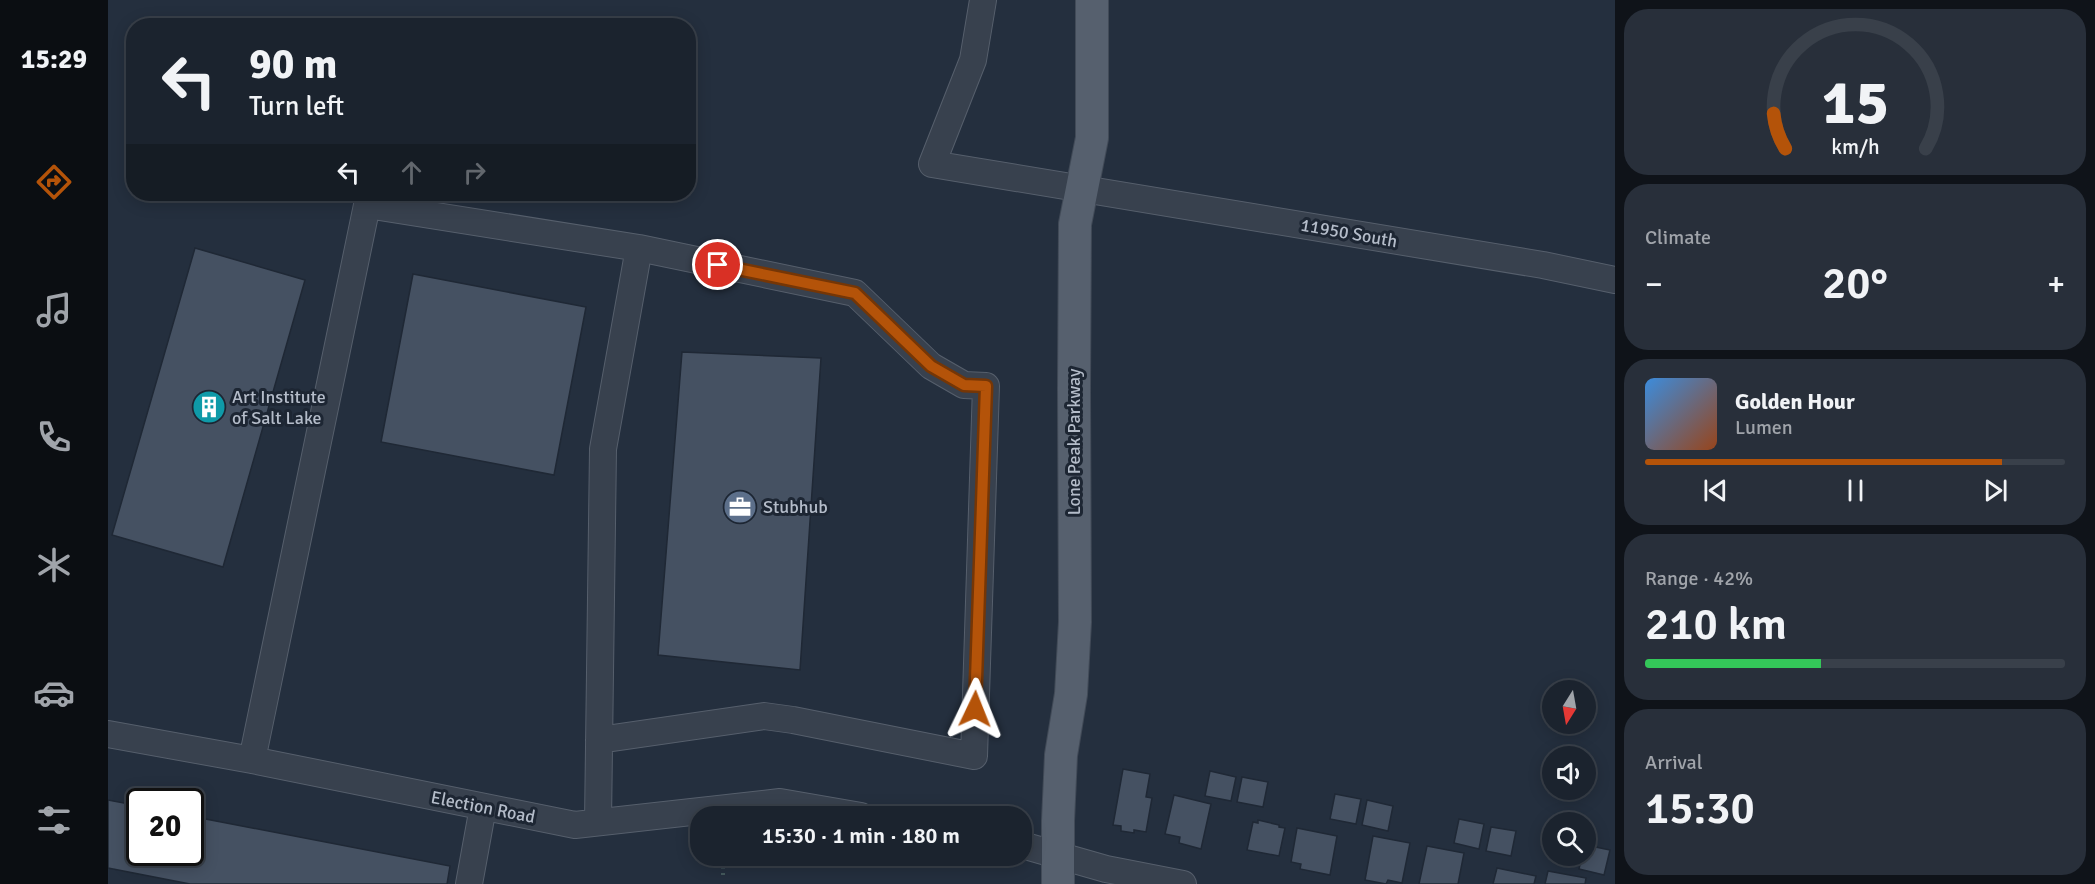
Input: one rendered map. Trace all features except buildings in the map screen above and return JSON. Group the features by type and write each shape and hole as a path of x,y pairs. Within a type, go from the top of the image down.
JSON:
{"main road":[{"name":"Lone Peak Parkway","path":"1058,870 1060,755 1071,694 1075,622 1075,224 1092,138 1092,0"}],"street":[{"name":"11950 South","path":"983,0 974,60 932,164 1543,265 1615,279"},
{"path":"252,760 367,205 639,248 855,293 931,366 964,385 986,386 974,756 764,716 599,740"},
{"path":"598,822 603,449 639,248"},
{"name":"Election Road","path":"108,734 252,760 575,825 690,812"},
{"name":"Election Road","path":"744,806 780,802 803,806"},
{"path":"469,884 483,807"},
{"path":"1032,852 1058,870 1106,869 1184,884"}],"path":[{"path":"723,866 723,875"}],"place":[{"name":"Art Institute of Salt Lake","path":"209,407"},
{"name":"Stubhub","path":"740,507"}],"route":[{"path":"718,265 855,293 931,366 964,385 986,386 975,709"}]}
